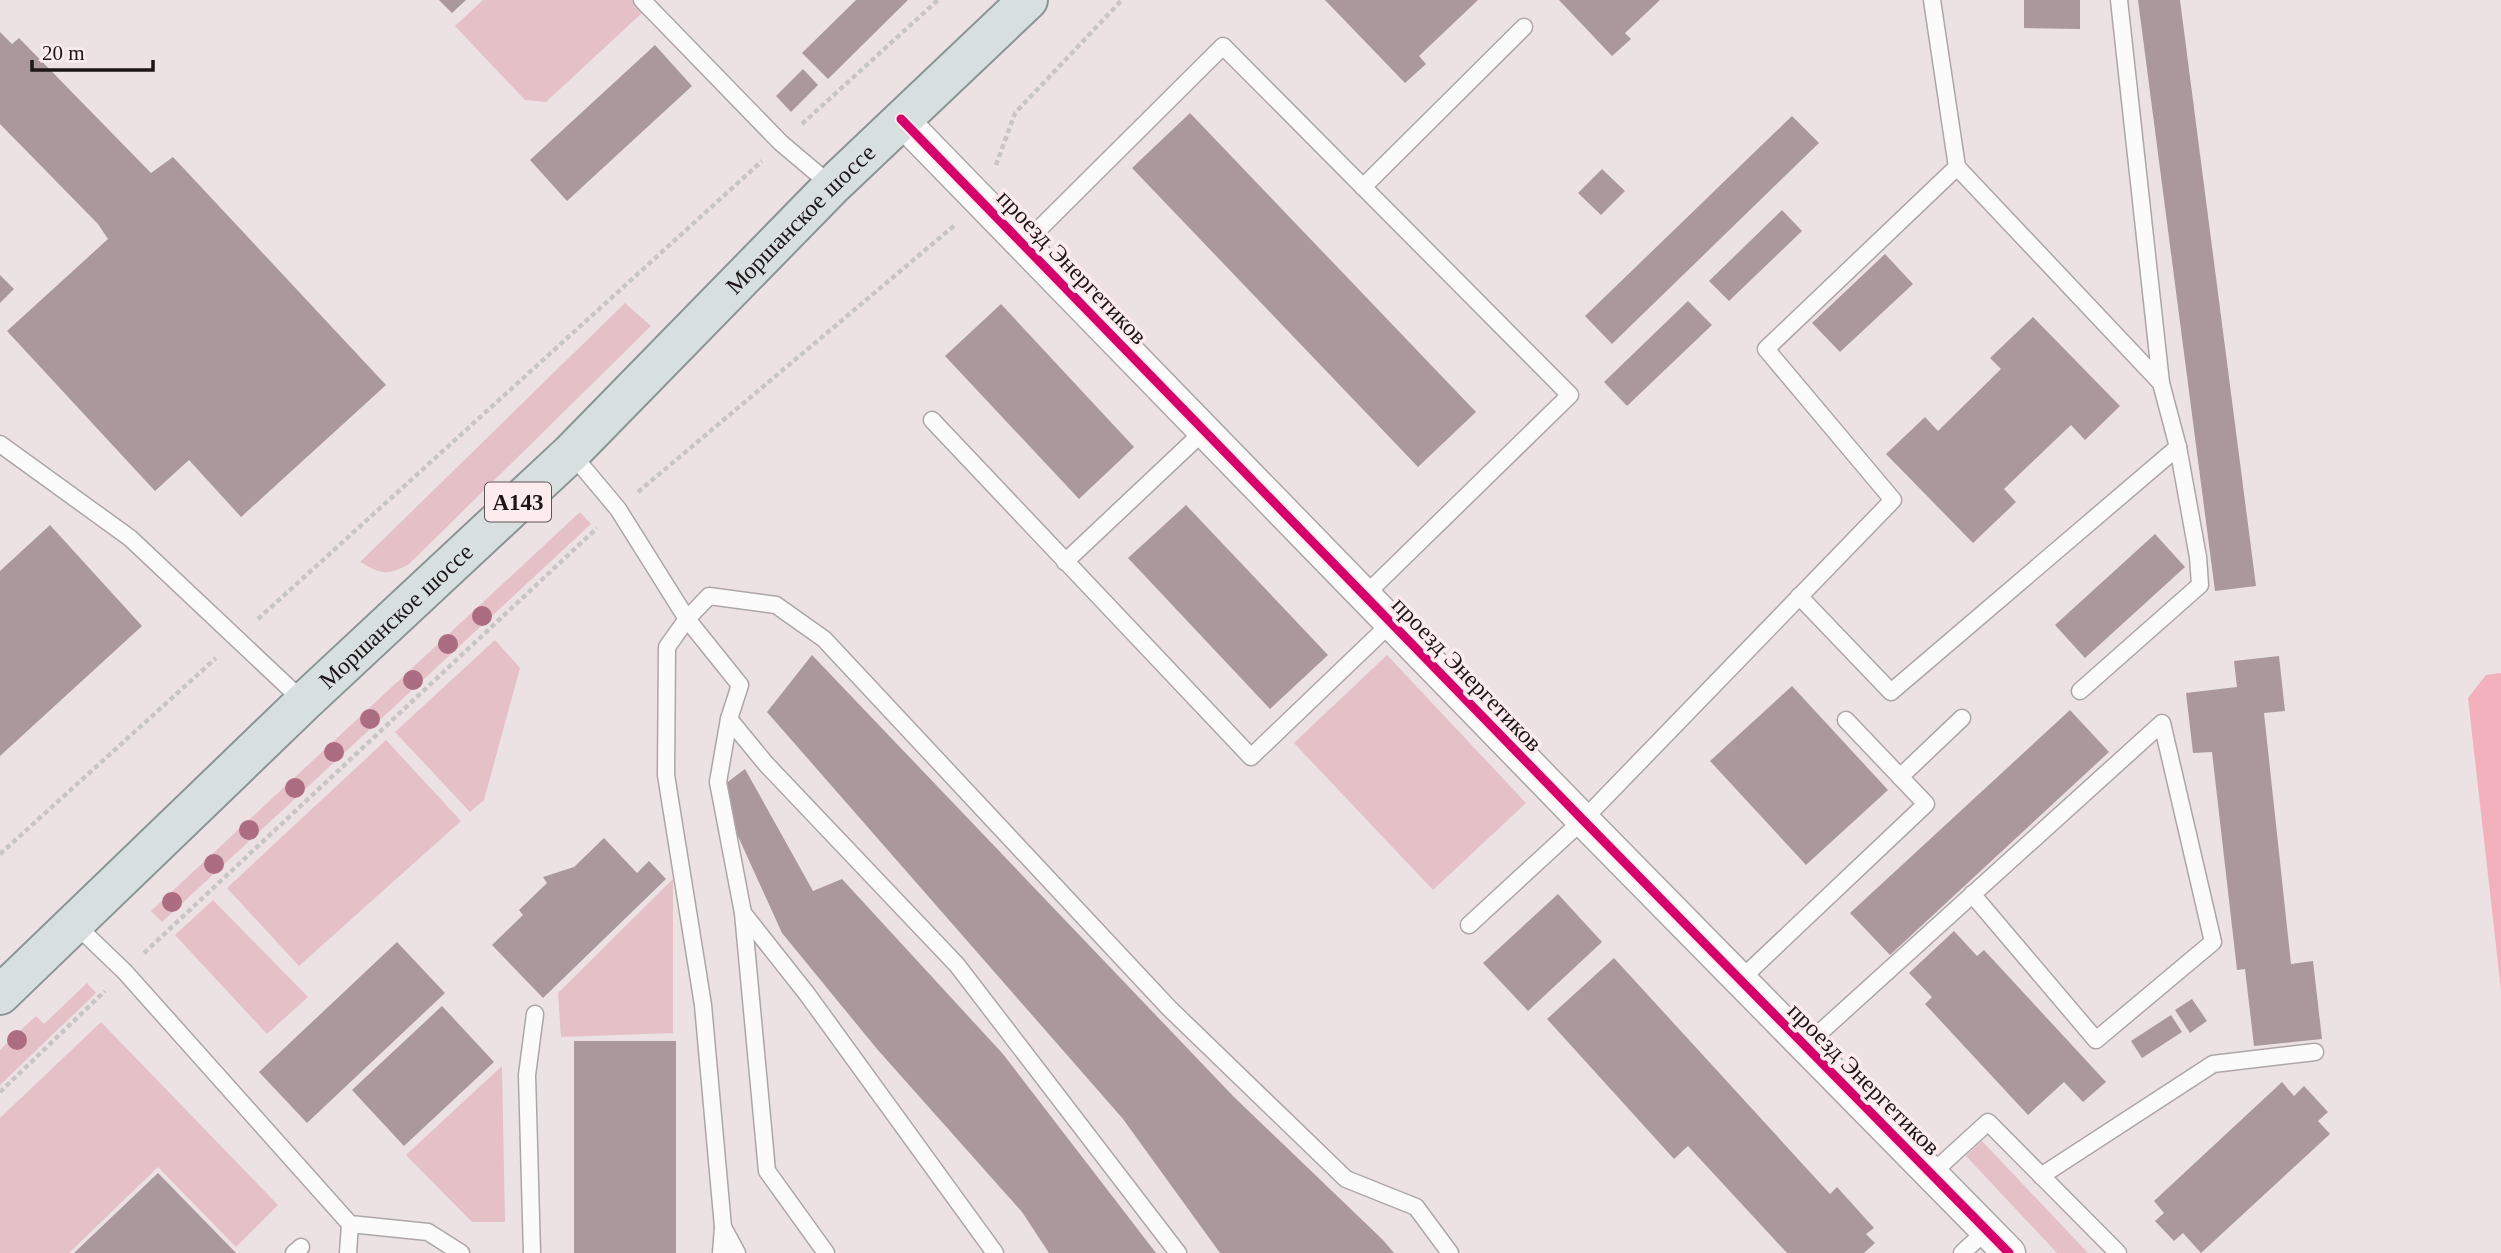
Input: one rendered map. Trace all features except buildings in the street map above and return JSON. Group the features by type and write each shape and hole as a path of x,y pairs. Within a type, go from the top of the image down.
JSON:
{"main road":[{"name":"Моршанское шоссе","path":"0,995 304,702 571,453 832,186 1028,0"}],"street":[{"name":"проезд Энергетиков","path":"901,119 1364,596 2009,1253"}],"lane":[{"path":"642,0 781,143 832,186"},
{"path":"1932,0 1957,167 2161,383"},
{"path":"2080,691 2200,585 2198,557 2178,447 2161,383 2119,0"},
{"path":"1363,187 1524,27"},
{"path":"1023,245 1223,46 1570,395 1364,596"},
{"path":"1469,925 1583,820 1893,500 1766,349 1957,167"},
{"path":"932,420 1251,757 1391,623"},
{"path":"1065,562 1205,431"},
{"path":"0,444 130,538 304,702"},
{"path":"1799,596 1891,692 2178,447"},
{"path":"571,453 618,509 687,619 740,685 729,719 719,782 743,914 767,1171 826,1253"},
{"path":"720,1253 723,1227 703,1005 666,775 667,646 709,596 776,605 824,639 1168,1008 1346,1179 1416,1207 1450,1253"},
{"path":"1900,777 1962,718"},
{"path":"729,719 766,764 957,965 1178,1253"},
{"path":"1740,980 1926,804 1846,720"},
{"path":"1805,1046 1972,894 2162,723 2213,942 2096,1040 1972,894"},
{"path":"743,914 807,994 995,1253"},
{"path":"74,923 125,972 350,1224 428,1232 461,1253"},
{"path":"532,1253 527,1075 535,1014"},
{"path":"2041,1176 2213,1064 2315,1052"},
{"path":"1931,1174 1988,1122 2118,1253"},
{"path":"348,1253 350,1224"},
{"path":"723,1227 737,1253"},
{"path":"1962,1253 1987,1230"}],"path":[{"path":"0,854 938,0"},
{"path":"0,1093 618,509 982,202 1015,113 1122,0"}],"shaded area":[{"path":"483,0 632,0 643,12 546,102 525,100 455,26"},
{"path":"625,303 651,326 408,565 384,572 360,562"},
{"path":"580,512 591,524 162,922 151,911"},
{"path":"495,640 520,668 484,800 470,812 395,732"},
{"path":"1387,655 1526,803 1433,890 1294,743"},
{"path":"2501,673 2501,990 2468,698 2486,675"},
{"path":"386,740 461,821 299,966 227,888"},
{"path":"673,879 673,1033 561,1037 558,993"},
{"path":"213,900 308,997 267,1034 175,935"},
{"path":"87,983 96,993 0,1085 0,1050 36,1016 44,1024"},
{"path":"101,1022 278,1205 236,1247 158,1167 69,1253 0,1253 0,1118"},
{"path":"502,1066 505,1222 472,1222 406,1155"},
{"path":"1982,1141 2088,1253 2057,1253 1966,1156"}],"cycle path":[{"path":"901,119 2009,1253"}]}
